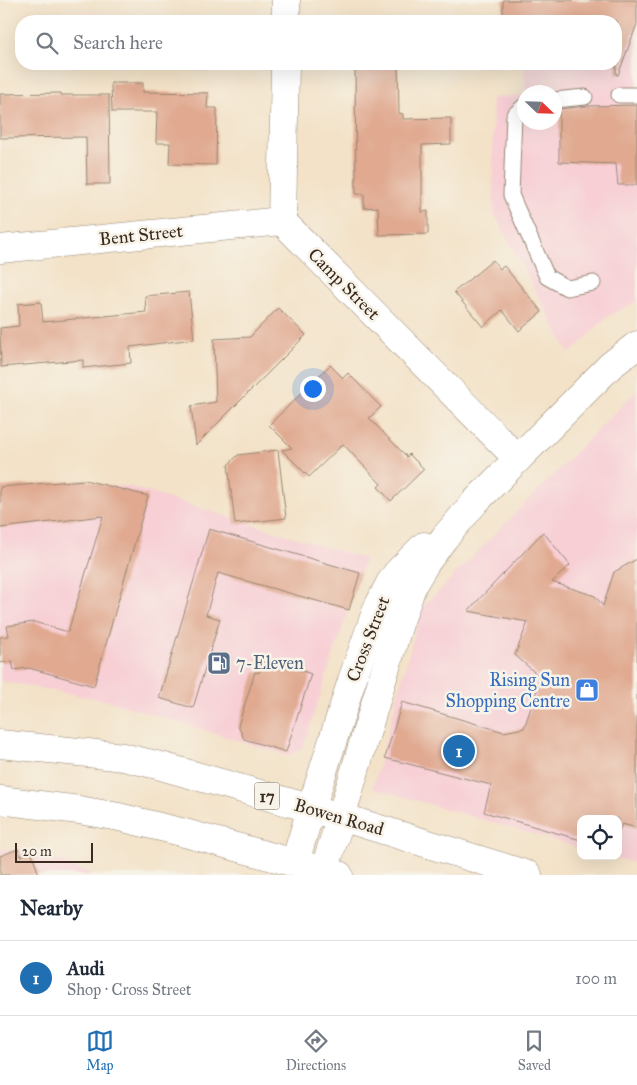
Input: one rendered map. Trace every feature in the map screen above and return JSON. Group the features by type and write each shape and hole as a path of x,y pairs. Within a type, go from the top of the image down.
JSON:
{"main road":[{"path":"286,0 286,15"},
{"path":"282,221 285,70"},
{"name":"Bent Street","path":"0,249 282,221"},
{"name":"Camp Street","path":"282,221 518,459"},
{"name":"Cross Street","path":"295,862 352,680 377,609 390,582 406,562 476,501 610,366 637,345"},
{"name":"Cross Street","path":"332,873 341,817 388,659 413,584 432,553 476,501"},
{"name":"Bowen Road","path":"0,744 123,757 161,766 311,808 528,875"},
{"path":"0,800 119,817 332,873"}],"lane":[{"path":"619,94 637,95"},
{"path":"562,99 585,97"},
{"path":"517,112 514,115 511,195 548,276 567,288 593,283"}],"shaded area":[{"path":"524,0 637,0 637,301 607,317 569,354 494,213 492,98 517,96 517,130 562,130 562,85 525,85 524,70 622,70 622,15 524,15"},
{"name":"Rising Sun Shopping Centre","path":"637,390 637,864 622,859 622,815 577,815 577,847 373,788 421,609"},
{"path":"128,486 365,559 303,747 289,756 109,701 0,681 0,493"},
{"path":"0,849 41,853 93,875 0,875"}],"building":[{"path":"503,0 637,0 637,24 622,64 622,15 503,15"},
{"path":"355,70 398,70 399,113 403,114 403,119 451,118 451,144 422,145 422,212 428,211 428,234 379,235 378,207 364,208 364,194 356,194"},
{"path":"111,83 143,83 143,92 208,93 207,108 217,108 216,165 169,164 170,143 156,143 157,112 112,112"},
{"path":"61,93 61,95 109,95 110,184 87,184 86,137 0,138 0,94"},
{"path":"637,105 637,185 618,185 616,164 559,162 559,130 562,130 562,109"},
{"path":"493,260 500,269 504,266 542,312 519,331 502,310 483,327 454,292"},
{"path":"189,292 194,339 130,347 131,363 83,368 83,360 1,367 0,328 19,326 18,304 41,302 43,322 146,312 145,296"},
{"path":"278,308 306,335 196,445 191,406 216,402 214,339 250,337"},
{"path":"330,365 343,378 348,373 381,407 369,418 407,457 409,454 424,469 391,501 378,487 381,484 343,444 309,477 282,450 292,448 269,425"},
{"path":"278,450 286,518 235,524 228,465 238,455"},
{"path":"85,480 148,496 94,686 29,668 14,670 12,661 0,663 0,637 9,636 7,626 34,622 68,632 103,516 0,528 0,487"},
{"path":"209,529 360,573 349,610 218,573 206,615 220,619 193,708 159,698"},
{"name":"Rising Sun Shopping Centre","path":"543,532 570,565 552,582 595,596 603,606 614,572 637,559 637,828 622,824 622,815 577,815 577,839 484,812 491,785 385,758 402,702 504,732 524,728 541,678 515,655 528,622 468,611"},
{"path":"264,657 311,674 286,752 244,739 238,726 255,672 259,673"},
{"path":"18,849 21,856 31,851 39,875 0,875 0,856"}],"place":[{"name":"7-Eleven","path":"219,663"},
{"name":"Rising Sun Shopping Centre","path":"587,690"},
{"name":"Audi","path":"459,751"}]}
